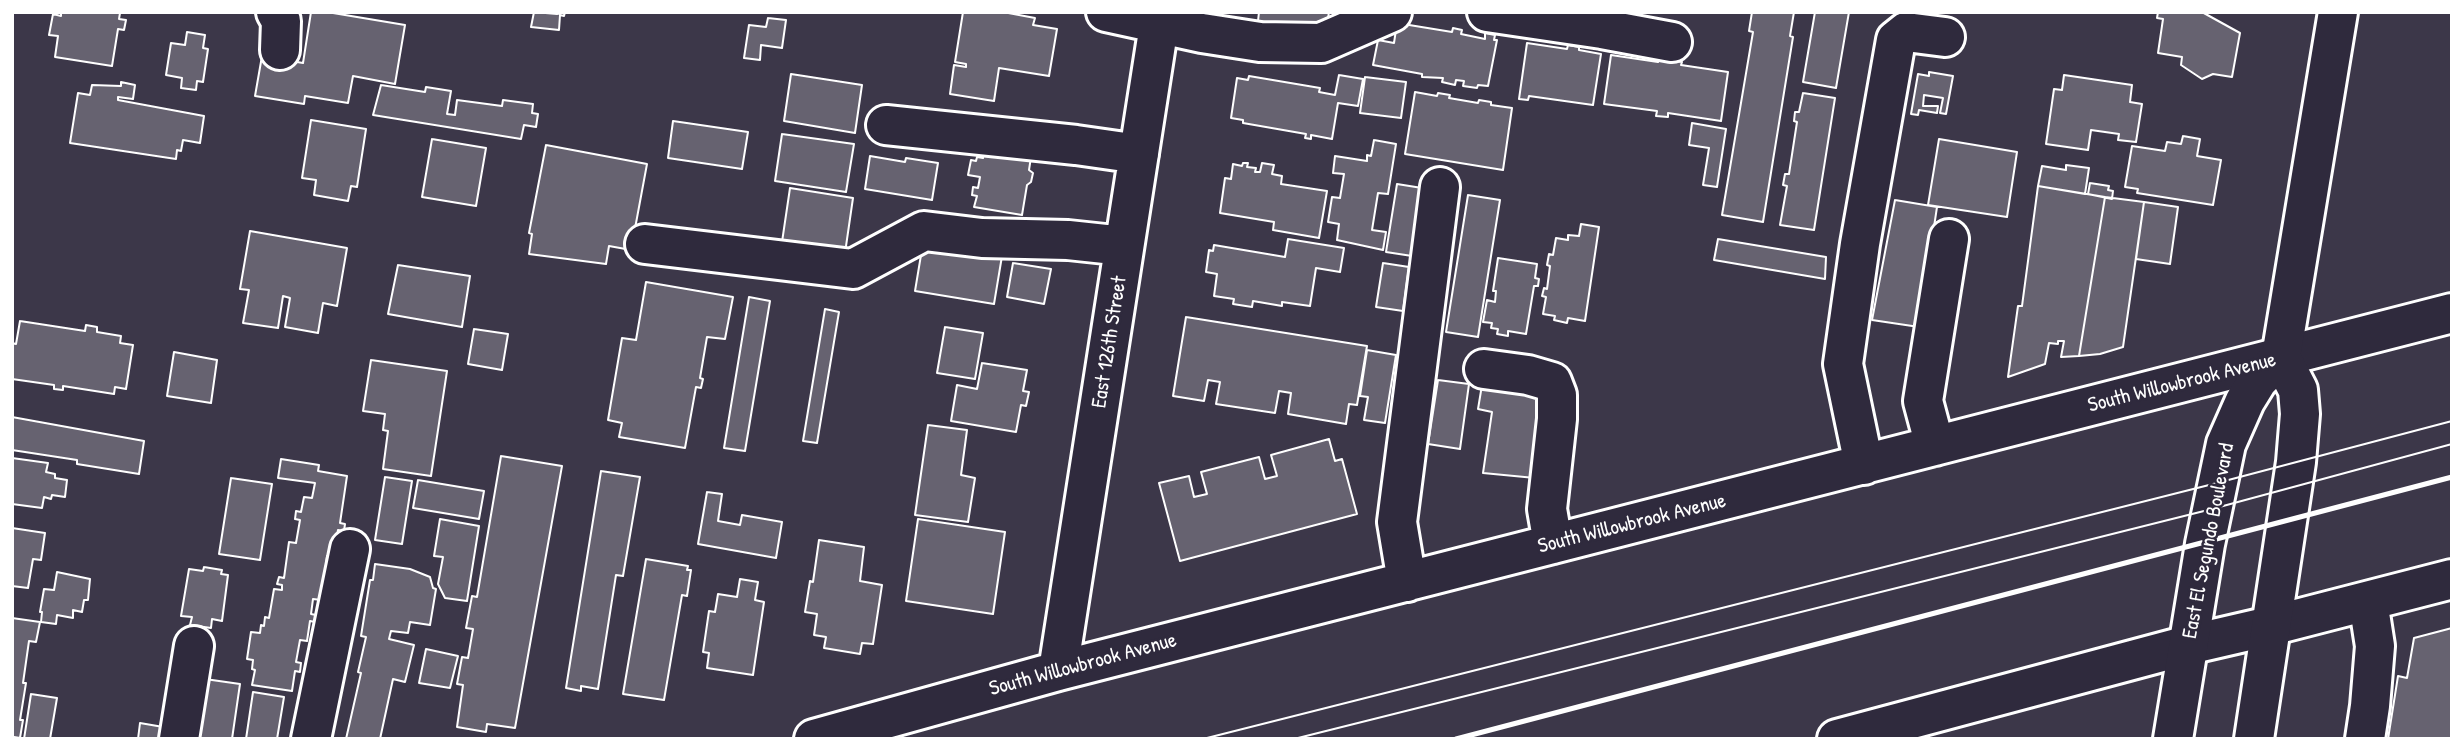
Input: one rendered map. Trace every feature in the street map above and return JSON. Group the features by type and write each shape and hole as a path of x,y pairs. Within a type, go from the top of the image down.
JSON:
{"street":[{"path":"276,12 281,21 280,50"},
{"path":"1106,12 1160,18 1260,43 1321,43 1392,12"},
{"path":"1487,12 1672,42"},
{"path":"2254,739 2301,414 2298,390 2281,357 2338,12"},
{"name":"East 126th Street","path":"1058,671 1160,18"},
{"path":"1864,465 1843,364 1860,244 1896,40 1906,32 1945,37"},
{"path":"886,125 1139,154"},
{"path":"1407,582 1397,522 1440,187"},
{"path":"645,244 853,269 924,231 982,238 1068,240 1124,246"},
{"path":"1935,446 1923,401 1950,239"},
{"name":"South Willowbrook Avenue","path":"814,739 1058,671 2452,313"},
{"name":"East El Segundo Boulevard","path":"2174,739 2205,544 2226,444 2245,401 2258,380 2281,357"},
{"path":"1484,369 1528,374 1552,382 1557,395 1557,419 1547,509 1553,544"},
{"path":"311,739 350,548"},
{"path":"1837,739 2188,645 2452,579"},
{"path":"2365,739 2375,646 2368,601"},
{"path":"179,739 194,646"}],"building":[{"path":"61,12 120,13 119,19 126,20 124,30 118,29 112,66 55,57 58,36 49,35 53,14 61,16"},
{"path":"311,12 327,12 405,25 395,84 353,76 348,103 305,96 304,104 255,96 262,56 303,63"},
{"path":"534,12 565,12 564,16 560,15 559,30 531,27"},
{"path":"963,12 1003,12 1035,18 1033,25 1057,29 1049,76 999,68 994,101 950,94 954,65 966,67 966,64 955,62"},
{"path":"1259,12 1329,12 1326,31 1258,21"},
{"path":"1752,12 1794,12 1790,36 1793,37 1763,222 1722,215 1753,32 1749,31"},
{"path":"1815,12 1849,12 1836,88 1803,82"},
{"path":"2158,12 2202,12 2240,33 2232,77 2213,74 2202,79 2181,65 2182,57 2158,53 2163,19 2157,18"},
{"path":"768,18 786,20 782,48 761,45 760,60 744,58 749,25 766,27"},
{"path":"1397,23 1452,32 1453,28 1462,30 1461,34 1485,39 1485,33 1495,35 1494,40 1497,40 1488,86 1463,86 1464,81 1456,80 1455,85 1442,82 1443,78 1422,77 1422,74 1373,65 1378,40 1394,43"},
{"path":"187,32 205,35 203,48 208,49 203,82 197,81 196,90 181,88 182,78 166,75 171,43 185,45"},
{"path":"1527,43 1567,49 1568,45 1601,54 1593,105 1529,96 1528,100 1519,99"},
{"path":"1611,55 1658,62 1658,58 1682,62 1681,65 1728,72 1721,121 1668,113 1668,117 1656,116 1657,111 1604,104"},
{"path":"1929,72 1953,76 1946,114 1940,113 1943,98 1924,95 1923,106 1938,106 1937,113 1919,110 1918,115 1911,114 1918,74 1929,76"},
{"path":"791,74 862,85 855,133 784,121"},
{"path":"1339,75 1363,79 1358,106 1338,103 1332,139 1311,135 1311,139 1305,138 1306,134 1243,123 1243,120 1231,118 1237,78 1248,80 1249,76 1320,88 1319,92 1335,95"},
{"path":"2064,75 2132,85 2130,102 2142,104 2136,142 2118,140 2119,134 2091,130 2088,150 2046,144 2054,89 2062,90"},
{"path":"1365,77 1406,82 1401,118 1360,113"},
{"path":"121,82 135,85 133,99 118,97 118,100 204,116 200,143 183,140 181,151 177,150 176,159 70,143 78,93 90,95 92,85 121,86"},
{"path":"381,85 425,92 426,87 451,91 447,114 455,115 457,100 502,106 503,100 533,104 532,113 538,114 536,127 524,125 521,139 373,115"},
{"path":"1415,92 1437,96 1438,93 1450,95 1449,98 1478,103 1479,100 1512,108 1503,170 1405,154"},
{"path":"1803,93 1835,98 1814,230 1780,225 1787,186 1783,185 1785,174 1789,174 1797,122 1794,121 1795,112 1799,112"},
{"path":"311,120 366,129 357,187 351,186 348,201 314,195 316,180 302,178"},
{"path":"673,121 748,132 742,169 668,158"},
{"path":"1692,123 1726,129 1717,187 1703,185 1709,148 1689,145"},
{"path":"782,134 854,144 846,192 775,181"},
{"path":"2183,136 2200,139 2197,156 2221,160 2213,205 2137,193 2138,189 2125,187 2132,146 2165,151 2167,142 2181,144"},
{"path":"432,139 486,148 476,206 422,197"},
{"path":"1939,139 2017,152 2007,217 1928,205"},
{"path":"1374,140 1396,144 1388,194 1378,193 1372,230 1386,232 1383,250 1337,240 1339,224 1328,222 1332,197 1340,198 1344,174 1333,173 1335,156 1367,161 1367,155 1371,156"},
{"path":"546,145 647,164 631,250 609,246 606,264 529,254 532,234 529,233"},
{"path":"984,146 1031,157 1029,170 1033,173 1031,182 1027,185 1022,215 974,207 977,196 972,195 973,187 978,188 980,177 968,175 971,160 983,158"},
{"path":"870,156 905,162 906,158 938,163 932,200 865,189"},
{"path":"1243,163 1248,163 1247,167 1256,168 1255,172 1260,172 1262,163 1274,165 1272,174 1282,176 1281,184 1327,191 1319,238 1273,230 1274,222 1220,213 1225,178 1231,179 1233,164 1242,166"},
{"path":"2066,165 2089,168 2085,194 2038,186 2042,166 2066,170"},
{"path":"2090,183 2109,186 2108,190 2113,191 2112,199 2088,194"},
{"path":"1397,184 1422,188 1412,256 1386,252"},
{"path":"2038,186 2105,197 2079,356 2061,357 2064,341 2058,341 2058,344 2049,343 2045,364 2008,377 2018,306 2022,306"},
{"path":"790,188 853,198 845,253 782,242"},
{"path":"1468,195 1500,200 1478,337 1446,332"},
{"path":"2105,197 2144,202 2123,347 2100,354 2079,356"},
{"path":"1895,200 1937,207 1919,327 1872,320"},
{"path":"2144,202 2178,207 2170,264 2136,259"},
{"path":"1581,224 1599,227 1585,321 1568,318 1567,323 1554,320 1555,316 1543,314 1546,297 1542,296 1544,288 1547,289 1550,266 1547,265 1549,254 1553,255 1556,238 1568,240 1568,235 1579,236"},
{"path":"250,231 347,248 337,306 323,303 318,333 285,327 290,298 283,296 278,328 243,323 249,290 240,289"},
{"path":"1288,239 1344,248 1340,272 1316,268 1310,306 1282,302 1282,306 1253,301 1252,307 1233,304 1234,299 1214,296 1217,274 1206,272 1209,250 1213,251 1214,245 1285,257"},
{"path":"1718,239 1826,257 1825,279 1714,260"},
{"path":"923,243 1002,256 994,304 915,291"},
{"path":"1498,258 1537,264 1535,278 1539,279 1538,286 1534,286 1526,334 1508,331 1508,336 1497,334 1498,329 1491,328 1492,323 1483,322 1487,300 1495,302 1496,291 1493,291"},
{"path":"1013,263 1051,269 1044,304 1007,297"},
{"path":"1383,263 1409,267 1403,311 1376,307"},
{"path":"398,265 470,276 462,327 388,314"},
{"path":"646,282 733,297 725,339 707,337 700,378 703,379 701,388 696,387 685,448 619,437 622,423 608,420 622,338 636,340"},
{"path":"749,297 770,301 745,451 724,448"},
{"path":"825,309 839,312 817,443 803,441"},
{"path":"1186,317 1367,346 1357,405 1349,404 1346,424 1288,414 1291,393 1279,391 1275,413 1216,404 1220,382 1208,380 1204,401 1173,396"},
{"path":"20,321 85,331 86,325 97,327 97,332 121,336 120,343 133,345 126,389 115,387 114,394 63,386 63,390 54,389 54,385 12,379 12,343 16,344"},
{"path":"945,327 983,333 975,379 937,373"},
{"path":"474,329 508,334 502,370 468,364"},
{"path":"1367,350 1396,355 1385,423 1364,420 1368,397 1360,396"},
{"path":"174,352 217,360 211,403 167,396"},
{"path":"371,360 447,371 431,476 383,469 388,431 383,430 385,414 363,411"},
{"path":"982,363 1027,370 1023,391 1029,392 1026,406 1021,405 1016,432 951,421 957,385 977,389"},
{"path":"1438,380 1469,384 1460,449 1428,444"},
{"path":"1482,385 1534,393 1544,407 1535,478 1483,473 1492,412 1478,409"},
{"path":"12,417 144,441 139,474 77,464 77,460 12,450"},
{"path":"928,425 967,430 961,475 975,478 968,522 915,515"},
{"path":"1329,439 1335,461 1342,459 1357,514 1180,561 1159,483 1189,476 1194,497 1207,494 1201,472 1259,457 1265,479 1277,476 1271,455"},
{"path":"501,456 562,466 515,728 487,724 486,732 457,727 463,685 457,684 462,657 468,658 473,629 466,628 472,596 477,597"},
{"path":"12,458 48,463 46,472 55,474 55,478 67,480 65,497 44,497 42,508 12,504"},
{"path":"281,459 319,465 318,471 347,476 340,523 345,524 344,531 338,530 334,557 327,556 325,573 330,573 321,600 313,599 311,614 316,615 315,622 310,621 307,641 300,640 296,662 301,663 300,672 295,671 292,691 252,685 255,670 252,669 253,660 247,659 251,632 260,633 265,617 269,618 274,589 282,590 282,585 277,584 279,577 284,578 289,542 296,543 300,520 295,519 296,511 301,512 304,497 312,498 315,483 278,478"},
{"path":"601,471 640,477 623,576 616,575 598,689 581,686 581,691 566,688"},
{"path":"385,477 412,481 402,544 375,540"},
{"path":"231,478 272,484 260,560 219,554"},
{"path":"418,480 484,491 479,519 413,508"},
{"path":"707,492 722,494 718,521 740,525 742,515 782,522 776,558 698,544"},
{"path":"440,519 479,526 467,601 445,598 438,584 443,557 434,556"},
{"path":"918,519 1005,532 993,614 906,601"},
{"path":"12,528 45,533 41,560 33,559 28,588 12,586"},
{"path":"819,540 864,547 860,581 882,585 873,644 862,643 860,654 824,648 826,637 814,635 817,614 805,612 810,581 813,582"},
{"path":"646,559 688,566 687,570 691,570 687,596 682,595 664,700 623,694"},
{"path":"375,564 410,569 430,577 433,588 436,589 430,625 410,622 408,633 391,631 389,639 414,645 405,682 393,679 380,739 346,739 361,673 358,672 366,637 361,636"},
{"path":"204,567 222,570 221,574 228,575 222,621 212,619 211,628 190,625 192,617 181,616 189,569 203,571"},
{"path":"57,572 90,579 88,600 84,600 82,612 73,610 73,618 57,615 56,624 41,622 44,589 54,590"},
{"path":"740,579 758,582 755,600 764,602 753,675 707,668 709,653 703,652 709,611 715,612 718,594 737,597"},
{"path":"12,618 40,622 36,642 29,641 20,738 13,739"},
{"path":"2452,628 2452,739 2388,739 2398,676 2407,678 2414,638"},
{"path":"426,649 458,656 450,688 419,683"},
{"path":"198,678 240,684 232,739 189,739"},
{"path":"253,692 284,697 277,739 246,739"},
{"path":"31,694 57,698 50,739 24,739"},
{"path":"140,723 169,728 167,739 138,739"}],"tram line":[{"path":"1203,739 2217,483 2452,421"},
{"path":"1294,739 2212,509 2452,444"}],"railway":[{"path":"1456,739 2452,477"}]}
